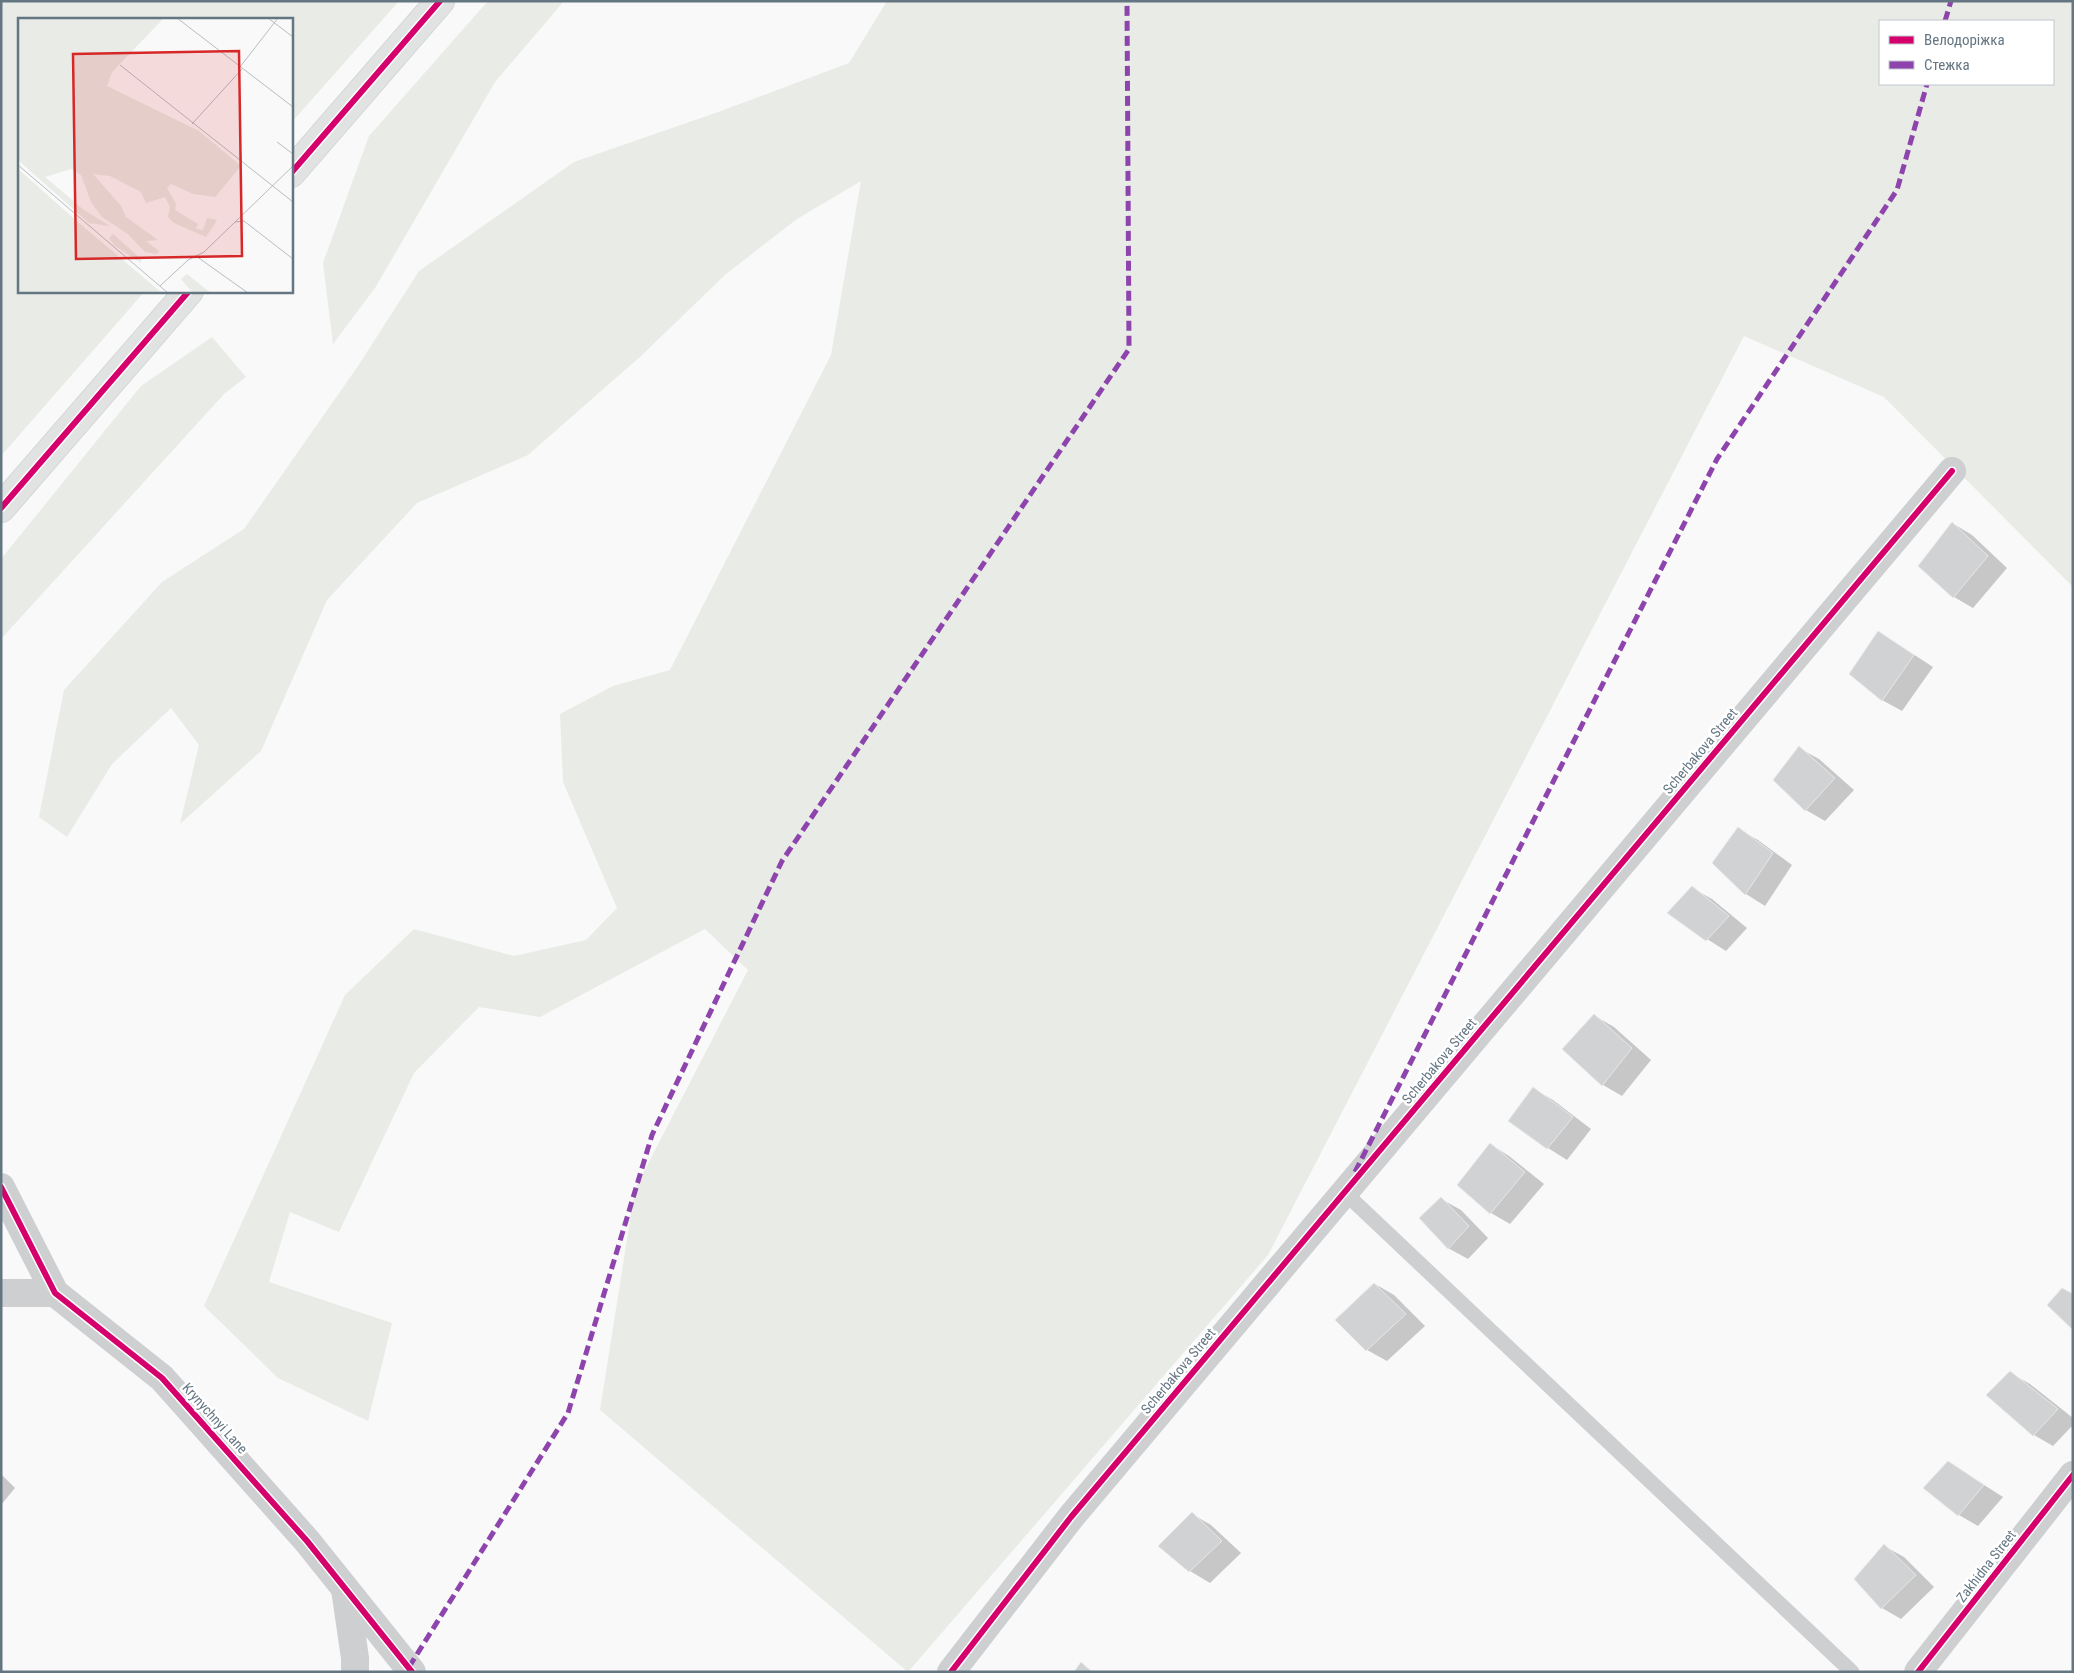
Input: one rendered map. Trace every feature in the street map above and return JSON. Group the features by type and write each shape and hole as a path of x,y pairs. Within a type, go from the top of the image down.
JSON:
{"street":[{"path":"292,172 440,1"},
{"path":"1,508 188,292"},
{"name":"Scherbakova Street","path":"951,1672 1071,1517 1952,471"},
{"name":"Krynychnyi Lane","path":"4,1207 55,1293 162,1378 307,1541 412,1672"},
{"path":"1,1293 55,1293"},
{"name":"Zakhidna Street","path":"1918,1672 2073,1475"},
{"path":"345,1587 355,1658 355,1672"}],"lane":[{"path":"1344,1192 1852,1672"}],"shaded area":[{"path":"1,1 399,1 292,122 292,18 18,18 18,292 144,292 1,456"},
{"path":"488,1 564,1 495,82 375,288 333,344 323,263 369,136"},
{"path":"887,1 2073,1 2073,587 1884,397 1744,336 1268,1255 908,1672 600,1410 635,1189 748,970 705,929 540,1017 479,1007 414,1073 339,1232 290,1212 269,1282 392,1323 368,1421 278,1378 204,1306 345,995 414,929 514,956 586,940 617,908 563,782 560,714 613,686 670,670 831,355 861,181 797,219 726,274 641,356 528,455 417,503 327,600 261,751 180,824 199,745 171,708 112,764 67,837 39,817 64,690 162,582 244,529 358,366 419,271 574,162 721,111 849,63"},
{"path":"212,337 246,377 224,394 1,639 1,559 141,386"}],"building":[{"path":"1952,522 1988,556 1953,598 1918,566"},
{"path":"1878,631 1914,655 1882,701 1849,674"},
{"path":"1799,746 1835,778 1805,811 1773,780"},
{"path":"1738,827 1773,853 1745,895 1712,863"},
{"path":"1692,886 1729,916 1706,941 1667,913"},
{"path":"1594,1014 1632,1048 1602,1086 1562,1049"},
{"path":"1533,1087 1573,1117 1547,1149 1508,1121"},
{"path":"1490,1143 1525,1172 1490,1214 1457,1185"},
{"path":"1441,1197 1469,1226 1448,1249 1419,1218"},
{"path":"1374,1283 1406,1314 1366,1351 1335,1320"},
{"path":"2062,1288 2073,1294 2073,1330 2047,1305"},
{"path":"2010,1371 2058,1409 2033,1436 1986,1395"},
{"path":"1948,1461 1984,1485 1958,1516 1923,1488"},
{"path":"1192,1512 1222,1541 1189,1572 1158,1546"},
{"path":"1884,1544 1916,1575 1881,1609 1854,1579"},
{"path":"1081,1662 1092,1672 1074,1672"}],"marked path":[{"path":"409,1667 568,1413 652,1135 782,861 1129,349 1127,1"},
{"path":"1945,20 1951,1"},
{"path":"1355,1172 1717,459 1897,190 1927,85"}],"cycle path":[{"path":"292,172 440,1"},
{"path":"1,508 188,292"},
{"path":"951,1672 1071,1517 1952,471"},
{"path":"1,1187 55,1293 162,1378 307,1541 412,1672"},
{"path":"1918,1672 2073,1475"}]}
